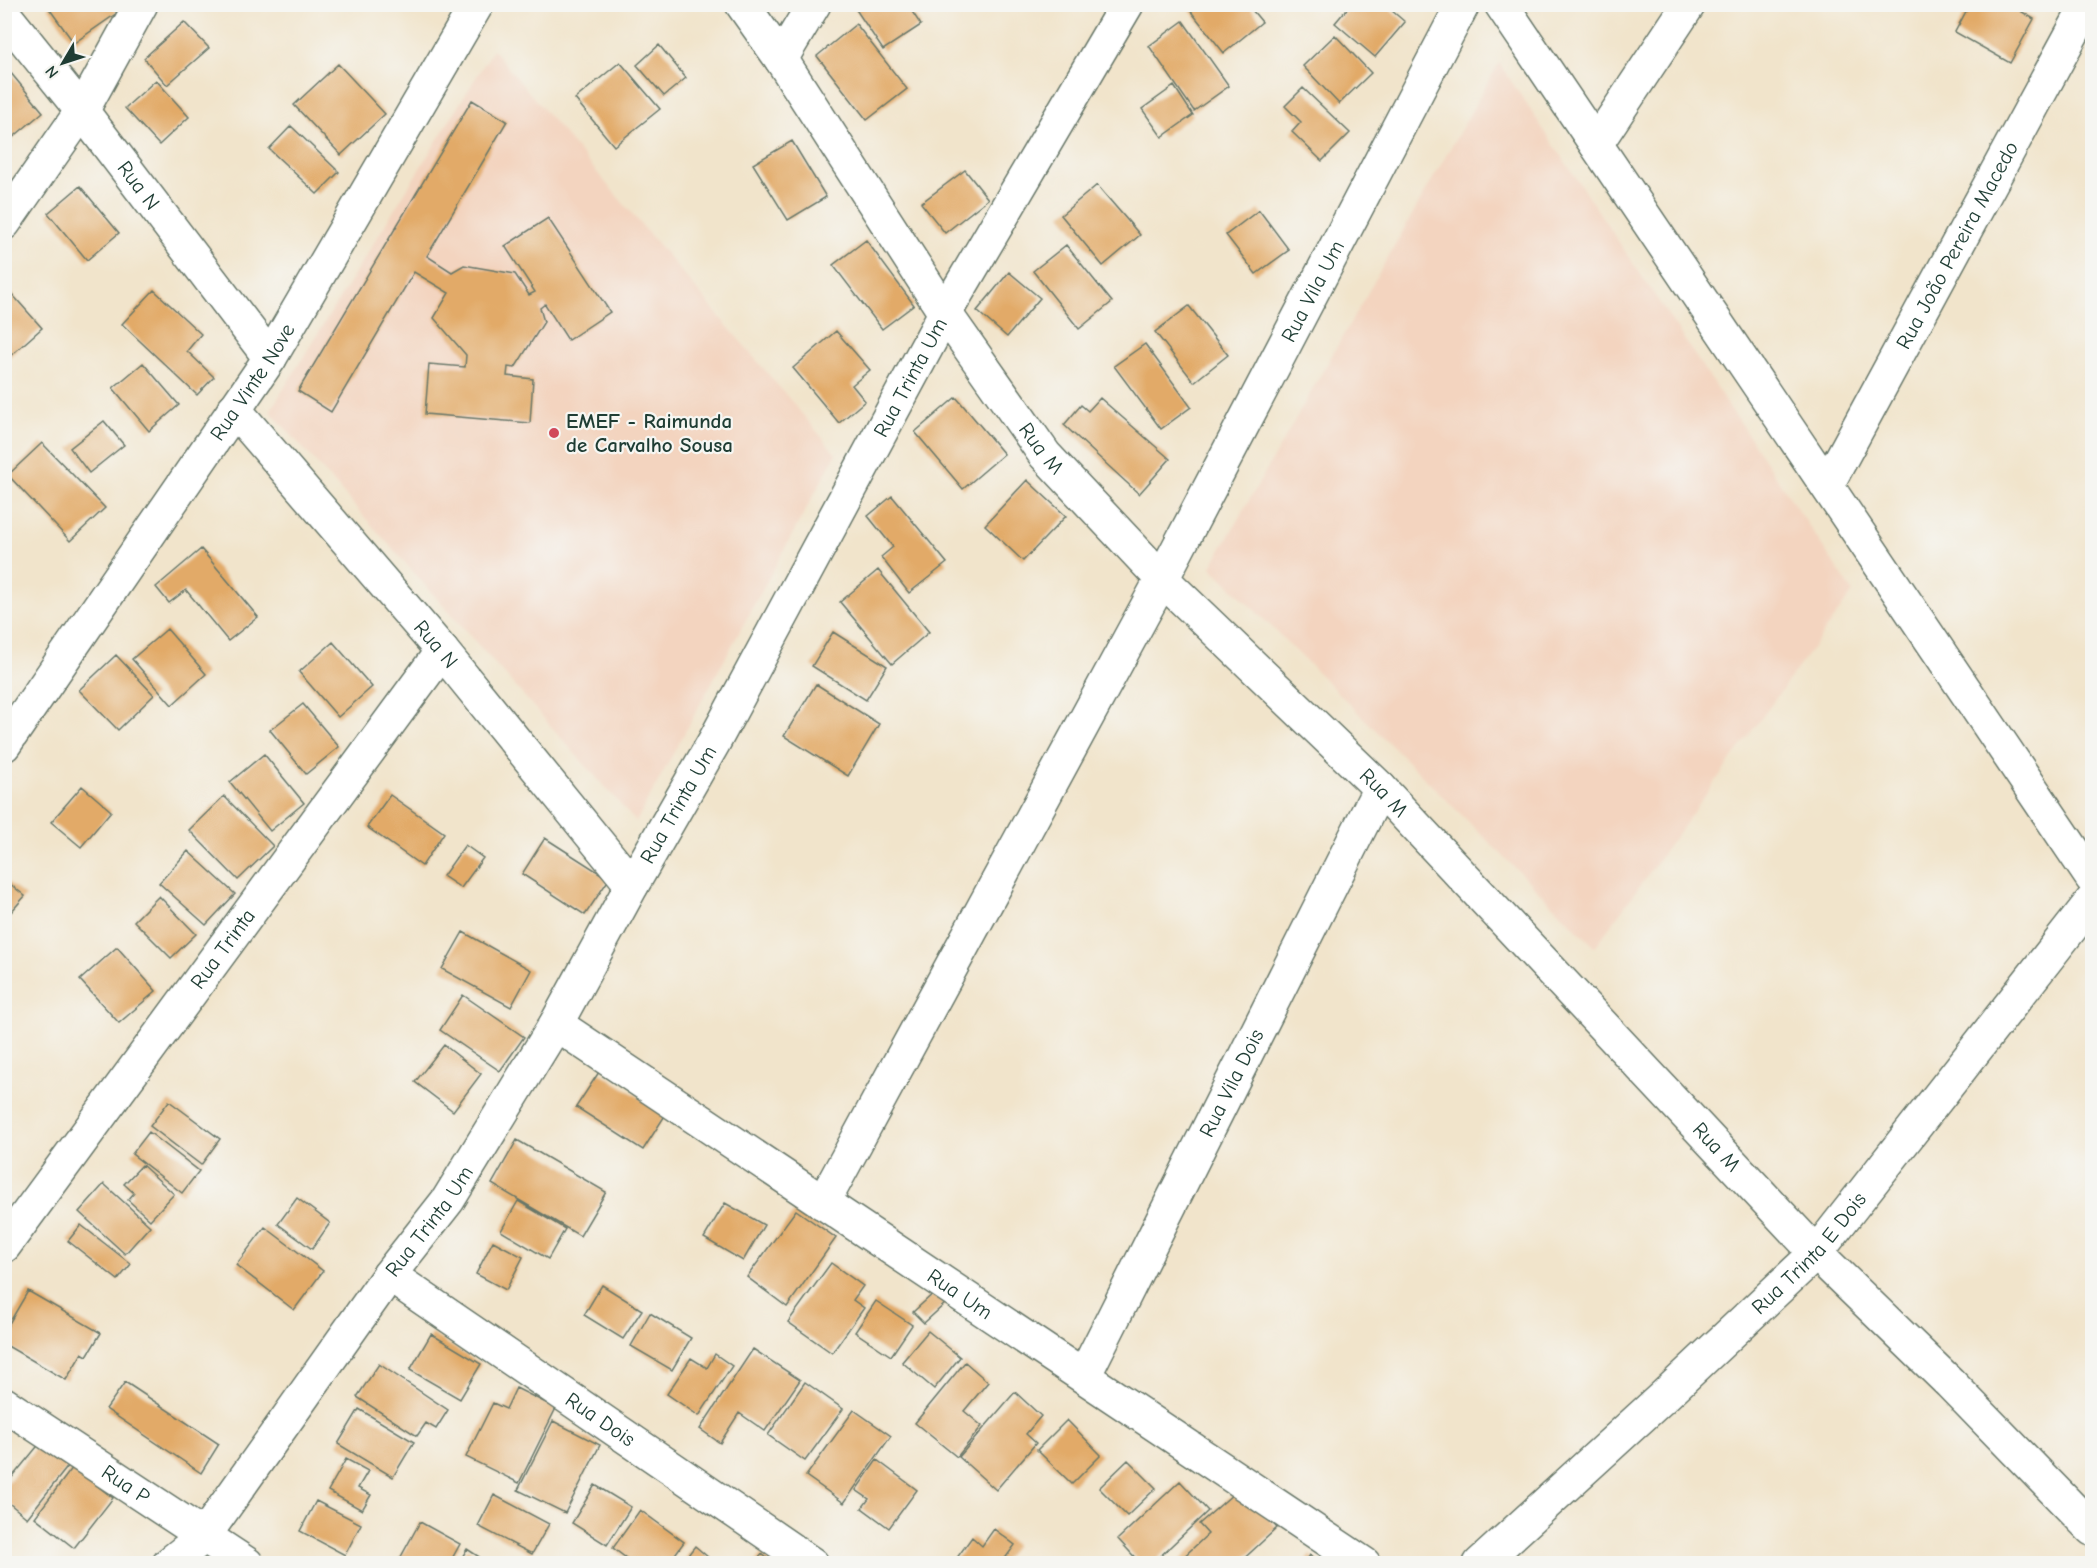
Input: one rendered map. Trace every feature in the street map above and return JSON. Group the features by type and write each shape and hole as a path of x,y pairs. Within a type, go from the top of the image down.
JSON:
{"street":[{"path":"4,223 82,111 141,4"},
{"name":"Rua Vinte Nove","path":"4,745 270,358 477,4"},
{"name":"Rua M","path":"742,4 781,59 945,314 1045,455 1162,579 1380,788 1816,1253 1950,1383 2092,1529"},
{"path":"781,59 814,4"},
{"name":"Rua Trinta Um","path":"169,1563 204,1536 389,1275 448,1200 556,1024 714,742 945,314 1127,4"},
{"name":"Rua Vila Um","path":"823,1203 1162,579 1463,4"},
{"path":"1501,4 2092,878"},
{"path":"1596,144 1689,4"},
{"name":"Rua João Pereira Macedo","path":"1827,485 2088,4"},
{"name":"Rua N","path":"4,14 82,111 270,358"},
{"name":"Rua N","path":"234,409 442,651 632,885"},
{"name":"Rua Trinta","path":"4,1246 442,651"},
{"name":"Rua Vila Dois","path":"1084,1376 1380,788"},
{"name":"Rua Trinta E Dois","path":"1480,1563 1664,1396 1816,1253 2092,901"},
{"name":"Rua Um","path":"556,1024 1364,1563"},
{"name":"Rua Dois","path":"389,1275 812,1563"},
{"name":"Rua P","path":"4,1404 247,1563"}],"shaded area":[{"name":"EMEF - Raimunda de Carvalho Sousa","path":"493,50 836,454 636,822 270,411"},
{"path":"1499,63 1853,592 1595,947 1211,567"}],"building":[{"path":"51,4 111,4 117,13 74,43 48,7"},
{"path":"854,4 907,4 921,25 883,50"},
{"path":"1185,4 1247,4 1262,22 1224,53"},
{"path":"1351,4 1384,4 1405,22 1375,57 1335,23"},
{"path":"1970,4 2009,4 2034,19 2010,63 1955,32"},
{"path":"1183,21 1229,86 1194,111 1149,46"},
{"path":"184,22 209,48 167,85 144,58"},
{"path":"856,24 907,89 867,120 817,56"},
{"path":"1335,35 1371,73 1339,104 1303,66"},
{"path":"659,45 686,78 664,96 637,65"},
{"path":"620,62 660,109 614,146 575,99"},
{"path":"338,64 385,114 341,155 294,105"},
{"path":"10,72 43,112 4,145 4,76"},
{"path":"156,80 189,117 159,145 125,108"},
{"path":"1174,86 1193,115 1162,137 1142,109"},
{"path":"1303,88 1350,133 1322,161 1292,132 1301,122 1285,106"},
{"path":"472,100 507,121 427,256 452,272 464,265 515,274 529,295 535,292 505,246 548,218 610,312 568,340 545,304 540,308 544,322 515,368 508,367 507,376 533,379 530,423 425,414 429,364 465,367 466,355 434,318 449,293 414,272 331,412 298,391"},
{"path":"291,126 339,172 317,194 269,149"},
{"path":"792,141 826,197 788,220 753,164"},
{"path":"965,170 988,199 945,233 921,203"},
{"path":"1097,185 1140,235 1103,266 1061,215"},
{"path":"80,186 119,233 87,260 48,213"},
{"path":"1259,210 1289,250 1256,274 1226,235"},
{"path":"866,240 914,305 882,329 833,265"},
{"path":"1066,245 1112,302 1079,329 1033,271"},
{"path":"1009,272 1040,298 1007,337 977,311"},
{"path":"154,290 201,334 187,351 214,377 197,395 122,324"},
{"path":"11,293 42,328 8,358 4,354 4,298"},
{"path":"1189,306 1228,355 1194,382 1155,332"},
{"path":"836,331 870,370 852,385 865,401 839,423 793,368"},
{"path":"1145,344 1191,407 1161,429 1114,366"},
{"path":"143,363 179,405 149,431 113,388"},
{"path":"956,397 1004,454 963,489 915,432"},
{"path":"1100,398 1170,459 1139,494 1064,425 1081,405 1088,411"},
{"path":"104,421 124,445 89,473 70,448"},
{"path":"42,443 105,508 70,541 8,475"},
{"path":"1027,480 1066,516 1023,561 985,525"},
{"path":"892,496 947,563 909,593 881,557 893,547 868,516"},
{"path":"201,549 258,617 228,641 186,590 169,603 156,587"},
{"path":"878,570 929,632 892,664 840,602"},
{"path":"167,629 206,674 172,705 132,659"},
{"path":"833,632 887,666 866,700 812,666"},
{"path":"333,642 372,687 338,717 299,672"},
{"path":"116,655 154,695 118,730 79,690"},
{"path":"816,684 879,724 848,776 784,736"},
{"path":"303,704 339,747 306,774 270,730"},
{"path":"264,754 304,803 270,831 230,782"},
{"path":"82,786 111,811 81,847 51,822"},
{"path":"390,795 444,833 422,866 367,827"},
{"path":"224,796 273,846 238,880 189,830"},
{"path":"545,838 609,879 585,915 522,874"},
{"path":"465,845 483,858 461,888 443,876"},
{"path":"188,851 235,894 206,925 159,883"},
{"path":"4,879 25,896 4,920"},
{"path":"159,896 196,934 171,958 134,921"},
{"path":"463,932 531,970 511,1007 442,969"},
{"path":"117,947 156,991 119,1023 80,980"},
{"path":"463,995 524,1037 500,1071 440,1030"},
{"path":"444,1045 481,1074 453,1111 415,1082"},
{"path":"599,1072 666,1114 643,1150 576,1107"},
{"path":"169,1101 220,1139 201,1165 150,1126"},
{"path":"149,1132 199,1171 182,1193 132,1154"},
{"path":"517,1140 606,1192 580,1236 492,1184"},
{"path":"142,1165 174,1194 150,1220 128,1200 134,1193 124,1184"},
{"path":"104,1184 150,1226 125,1254 79,1212"},
{"path":"297,1198 330,1223 312,1249 278,1224"},
{"path":"518,1201 565,1229 548,1259 501,1231"},
{"path":"725,1203 764,1225 743,1261 704,1238"},
{"path":"796,1210 836,1238 787,1307 747,1277"},
{"path":"81,1225 131,1264 118,1280 68,1241"},
{"path":"265,1227 323,1271 294,1310 236,1265"},
{"path":"493,1241 523,1257 506,1290 476,1274"},
{"path":"831,1263 863,1286 853,1300 864,1308 832,1353 788,1322"},
{"path":"602,1285 642,1310 623,1339 584,1315"},
{"path":"28,1291 101,1333 87,1356 82,1353 66,1380 4,1344 4,1332"},
{"path":"934,1293 947,1302 924,1323 913,1312"},
{"path":"876,1301 912,1325 891,1356 855,1332"},
{"path":"650,1313 691,1338 672,1370 631,1346"},
{"path":"928,1331 960,1357 934,1389 902,1362"},
{"path":"431,1334 481,1364 460,1399 410,1370"},
{"path":"753,1349 800,1380 765,1431 739,1413 720,1443 700,1429"},
{"path":"715,1354 732,1366 699,1416 667,1394 691,1358 707,1368"},
{"path":"965,1362 988,1382 964,1411 982,1426 957,1457 915,1423"},
{"path":"379,1364 448,1410 436,1429 426,1423 417,1436 357,1397"},
{"path":"125,1382 219,1444 201,1473 106,1409"},
{"path":"805,1382 843,1409 805,1461 768,1435"},
{"path":"516,1388 556,1408 519,1483 466,1457 493,1403 506,1409"},
{"path":"1015,1392 1041,1416 1026,1434 1036,1443 996,1490 959,1457"},
{"path":"359,1409 414,1442 393,1477 338,1444"},
{"path":"854,1410 891,1436 844,1503 806,1476"},
{"path":"1067,1420 1101,1455 1072,1484 1037,1450"},
{"path":"553,1421 600,1445 565,1513 518,1490"},
{"path":"41,1442 69,1465 27,1518 4,1499 4,1487"},
{"path":"346,1459 368,1471 358,1488 371,1495 362,1510 328,1491"},
{"path":"877,1460 917,1490 889,1528 862,1508 869,1499 856,1490"},
{"path":"1128,1460 1156,1488 1127,1516 1099,1488"},
{"path":"73,1467 113,1498 74,1548 35,1517"},
{"path":"1180,1481 1208,1511 1152,1564 1141,1564 1118,1539"},
{"path":"595,1485 631,1507 607,1545 572,1523"},
{"path":"1241,1487 1277,1528 1238,1564 1176,1564 1208,1534 1199,1524"},
{"path":"494,1495 549,1524 532,1554 478,1526"},
{"path":"316,1501 361,1524 345,1555 300,1531"},
{"path":"640,1510 684,1542 668,1564 634,1564 613,1548"},
{"path":"420,1522 460,1544 449,1564 397,1564"},
{"path":"994,1529 1015,1545 1001,1564 963,1564 956,1559 972,1537 982,1546"},
{"path":"695,1546 716,1564 681,1564"},
{"path":"467,1549 490,1564 458,1564"},
{"path":"762,1554 774,1564 754,1564"},
{"path":"1310,1555 1322,1564 1304,1564"}],"place":[{"name":"EMEF - Raimunda de Carvalho Sousa","path":"554,433"}]}
